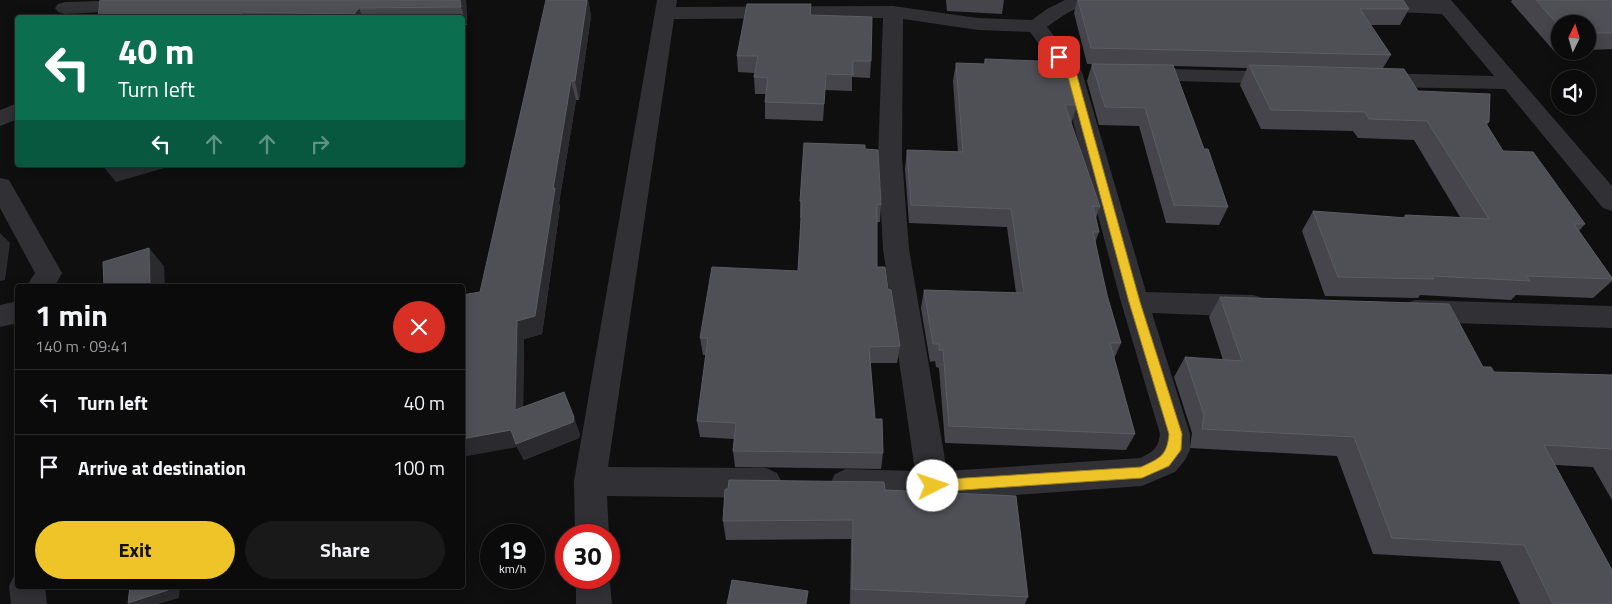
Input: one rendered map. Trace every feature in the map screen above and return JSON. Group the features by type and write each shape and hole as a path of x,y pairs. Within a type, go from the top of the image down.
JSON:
{"street":[{"path":"592,524 590,481 667,6 893,12 978,24 1036,26 1054,13 1079,1 1135,4"},
{"path":"1351,5 1445,4 1612,202"},
{"path":"65,9 157,5"},
{"path":"893,12 890,158 896,250 933,486"},
{"path":"590,481 933,486 1142,472 1164,462 1174,450 1175,434 1135,302 1081,73 1036,26"},
{"path":"1121,74 1301,78"},
{"path":"1351,79 1510,83"},
{"path":"0,119 15,112"},
{"path":"0,186 49,273 42,284"},
{"path":"1135,302 1274,306"},
{"path":"1393,310 1612,317"},
{"path":"0,316 15,313"},
{"path":"27,589 29,604"},
{"path":"593,589 594,604"}],"building":[{"path":"100,0 460,0 461,7 359,8 354,14 243,12 241,15 98,15"},
{"path":"546,0 587,0 575,81 571,81 553,189 555,188 535,316 517,321 515,410 564,392 574,417 573,422 516,444 511,430 465,438 465,294 480,292"},
{"path":"1078,0 1403,0 1409,9 1360,9 1391,55 1091,48"},
{"path":"1536,0 1612,0 1612,33 1596,33 1596,15 1551,15 1551,17"},
{"path":"747,4 811,4 810,15 872,17 871,61 853,61 853,75 826,74 824,104 765,102 768,78 754,77 758,56 737,56"},
{"path":"985,59 1065,62 1077,105 1065,105 1100,207 1093,206 1099,232 1093,232 1107,295 1121,343 1110,343 1135,434 949,426 943,350 939,350 939,344 933,344 924,290 1024,293 1011,209 911,205 907,150 963,152 956,63 985,64"},
{"path":"1092,64 1173,65 1204,149 1208,149 1228,207 1174,205 1145,108 1105,107"},
{"path":"1249,65 1404,69 1418,91 1490,94 1489,122 1485,122 1503,151 1533,152 1585,224 1574,224 1612,279 1526,276 1530,281 1432,276 1434,279 1338,277 1313,211 1407,218 1405,215 1489,219 1427,121 1369,119 1365,112 1271,110"},
{"path":"804,143 865,145 865,149 878,150 881,205 877,204 877,267 885,267 888,289 891,290 900,346 869,347 875,419 882,419 883,453 733,451 736,423 697,421 708,338 700,338 712,267 798,271"},
{"path":"149,248 150,284 104,284 103,262"},
{"path":"1220,297 1449,304 1483,367 1491,367 1494,372 1612,375 1612,449 1544,445 1612,570 1612,604 1553,604 1524,545 1392,538 1354,437 1202,429 1204,415 1185,357 1242,361"},
{"path":"729,480 884,482 885,490 1016,496 1028,597 852,589 853,520 723,521 725,489 728,489"},
{"path":"732,580 808,591 806,604 727,604"},
{"path":"130,589 168,589 168,590 128,603"}],"route":[{"path":"933,486 1142,472 1164,462 1174,450 1175,434 1135,302 1071,72 1059,57"}]}
